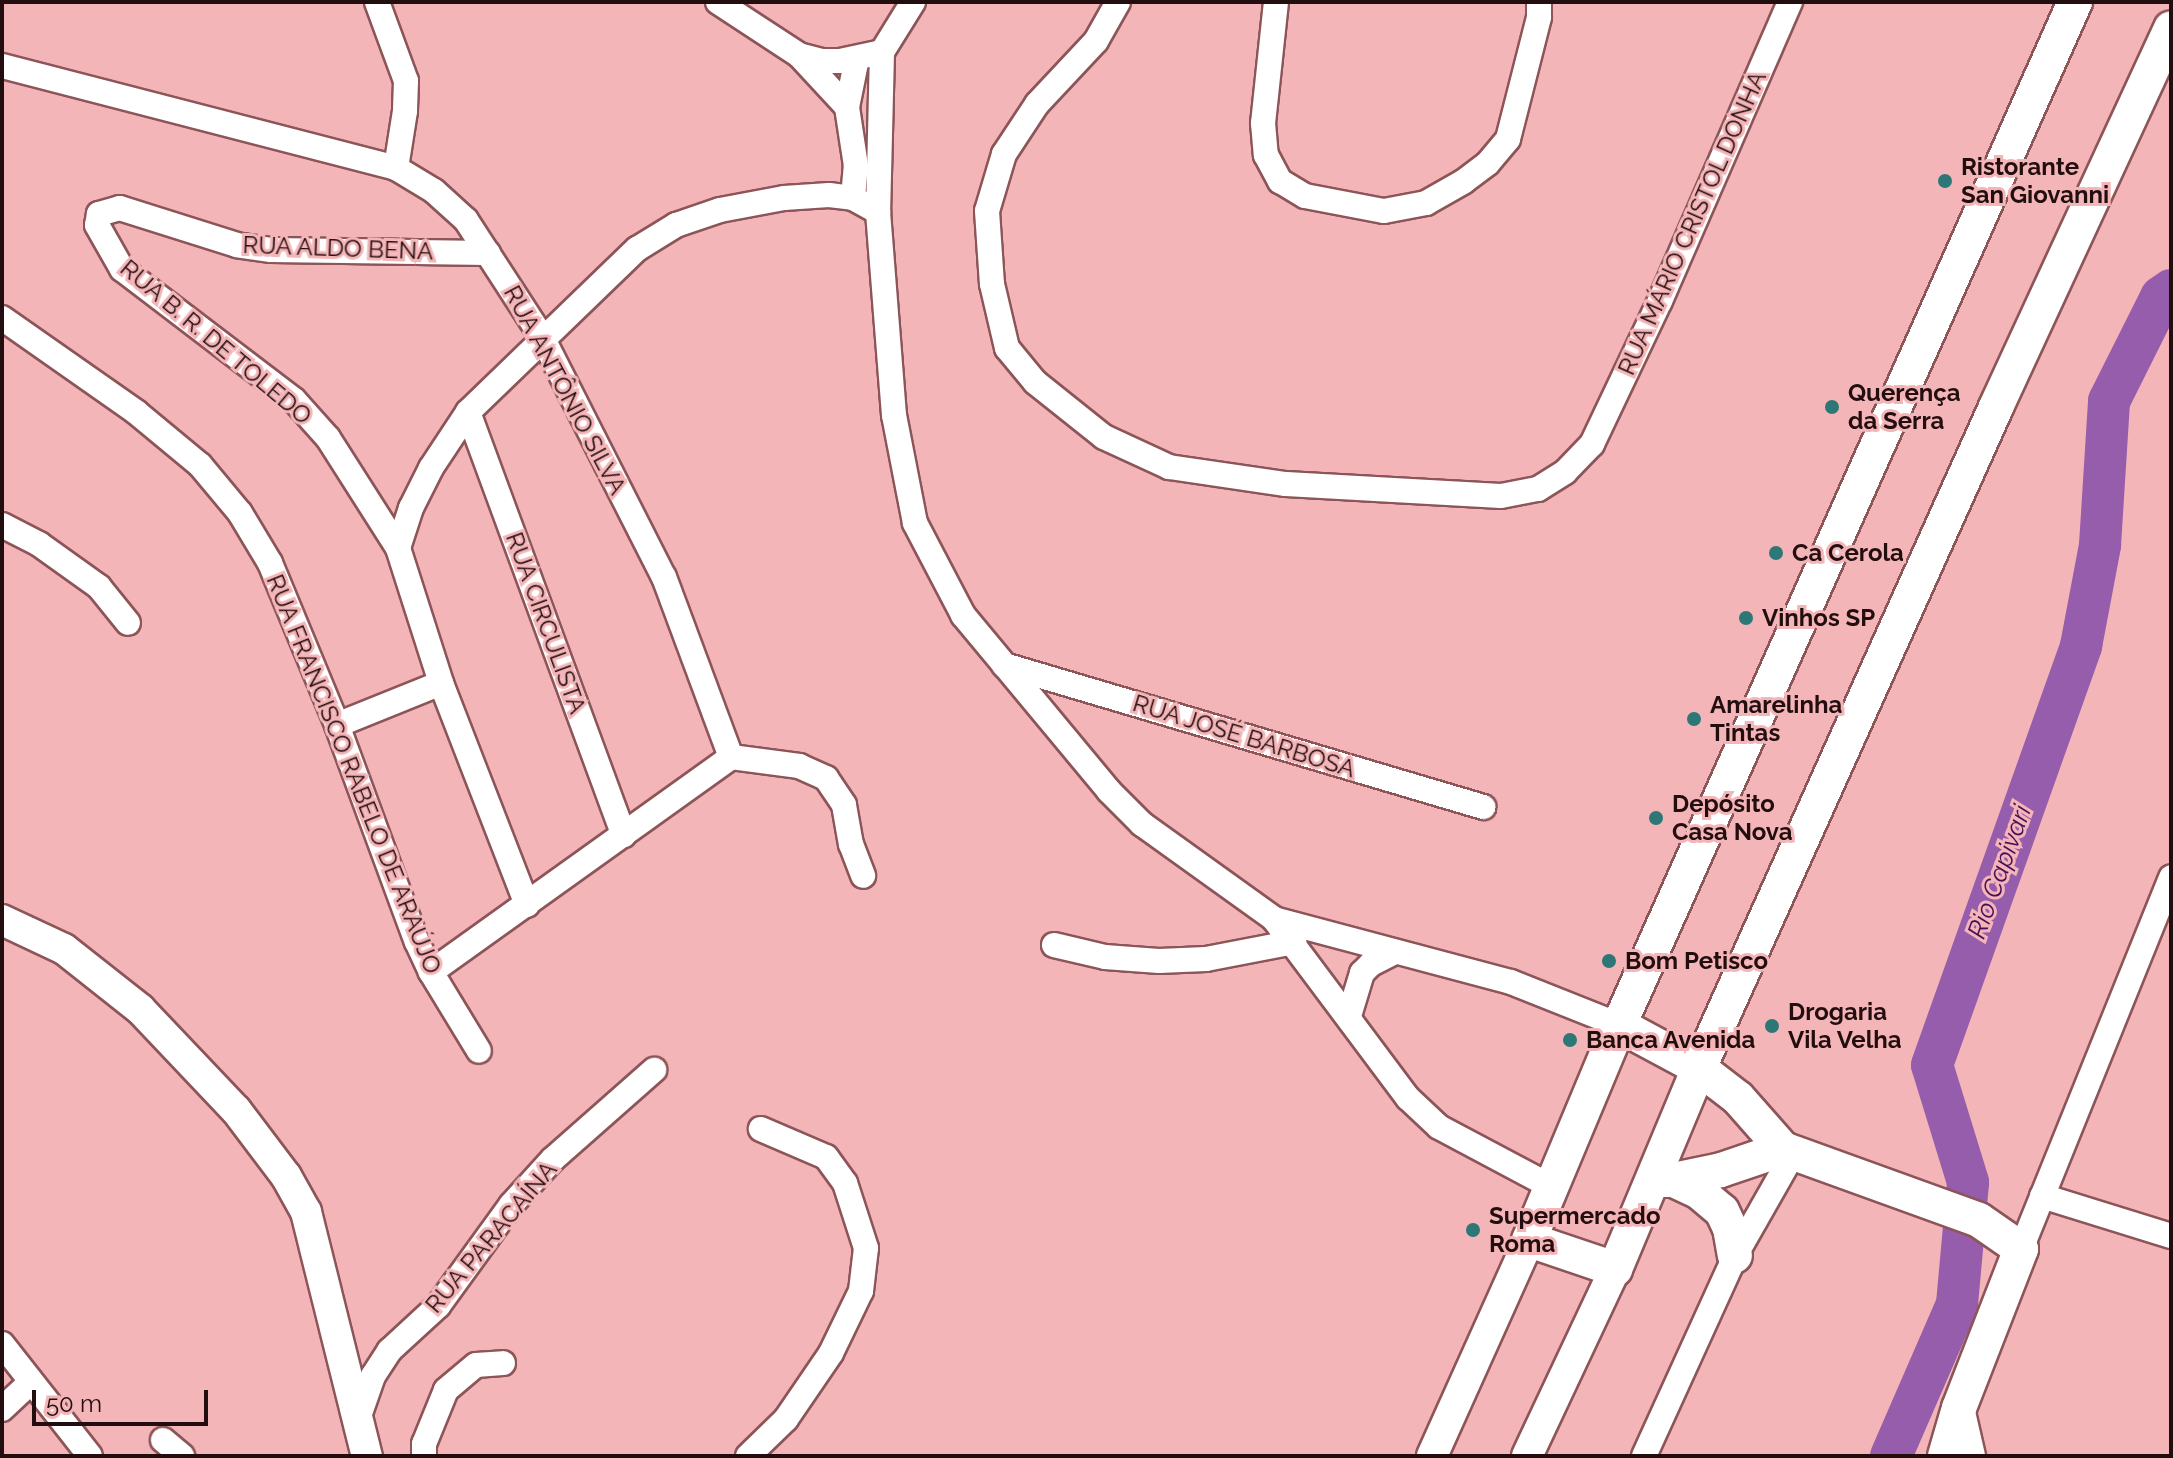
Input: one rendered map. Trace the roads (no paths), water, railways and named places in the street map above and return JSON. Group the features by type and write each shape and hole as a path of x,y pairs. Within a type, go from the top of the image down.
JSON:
{"main road":[{"path":"2075,2 1619,1025 1529,1240 1615,1269 1664,1180 1699,1068 1996,407 2171,29"},
{"path":"1619,1025 1699,1068 1738,1098 1788,1151 1979,1220 2021,1249 1959,1408 1945,1456"},
{"path":"1664,1180 1721,1170 1788,1151"},
{"path":"1664,1180 1698,1191 1722,1211 1735,1256"}],"street":[{"path":"377,2 406,81 405,111 396,168"},
{"path":"718,2 799,55 847,107"},
{"path":"913,2 882,52 878,212 894,415 915,523 963,615 1109,791 1142,824 1274,919 1408,1098 1439,1127 1550,1186"},
{"name":"RUA MÁRIO CRISTOL DONHA","path":"1118,2 1096,41 1037,104 1004,154 987,211 992,284 1007,348 1035,382 1104,437 1169,467 1286,484 1501,496 1538,489 1565,472 1592,444 1660,301 1790,2"},
{"path":"1276,2 1263,123 1266,155 1280,181 1305,196 1384,211 1426,203 1463,182 1488,163 1508,139 1539,17 1539,2"},
{"path":"799,55 822,61 882,52"},
{"path":"853,198 856,166 847,107 857,58"},
{"name":"RUA ANTÔNIO SILVA","path":"2,66 396,168 434,191 466,220 542,337 664,577 731,757"},
{"path":"398,548 411,508 431,468 468,412 542,337 637,249 676,225 720,210 784,198 829,195 853,198 878,212"},
{"name":"RUA ALDO BENA","path":"99,214 120,208 237,245 271,250 488,253"},
{"name":"RUA B. R. DE TOLEDO","path":"99,214 97,225 102,239 122,269 294,400 328,438 398,548 441,683 527,905"},
{"name":"RUA FRANCISCO RABELO DE ARAÚJO","path":"2,318 136,412 200,465 240,513 270,563 337,725 431,972 479,1051"},
{"name":"RUA CIRCULISTA","path":"468,412 624,835"},
{"path":"2,525 39,544 99,587 128,623"},
{"name":"RUA JOSÉ BARBOSA","path":"1004,665 1483,807"},
{"path":"337,725 441,683"},
{"path":"431,972 731,757 767,760 826,778 837,790 863,876"},
{"path":"2021,1249 2171,877"},
{"path":"1274,919 1511,982 1619,1025"},
{"path":"2,920 42,937 94,970 140,1009 236,1110 286,1176 310,1226 356,1425 367,1456"},
{"path":"1054,945 1105,957 1159,961 1206,959 1294,942"},
{"path":"1349,1016 1362,973 1371,964 1395,952"},
{"name":"RUA PARACAÍNA","path":"356,1425 373,1376 389,1351 438,1306 465,1273 511,1205 553,1159 654,1070"},
{"path":"748,1456 786,1419 831,1353 861,1291 866,1248 845,1183 826,1157 761,1129"},
{"path":"1644,1456 1735,1256 1788,1151"},
{"path":"2042,1196 2171,1236"},
{"path":"1432,1456 1529,1240"},
{"path":"1527,1456 1615,1269"},
{"path":"2,1344 90,1456"},
{"path":"424,1456 424,1444 446,1390 476,1365 503,1363"},
{"path":"2,1409 30,1383"},
{"path":"1959,1408 1970,1456"},
{"path":"163,1440 182,1456"}],"waterway":[{"name":"Rio Capivari","path":"1891,1456 1957,1304 1968,1182 1932,1065 2081,646 2100,545 2109,401 2161,297 2171,290"}],"place":[{"name":"Ristorante San Giovanni","path":"1945,181"},
{"name":"Querença da Serra","path":"1832,407"},
{"name":"Ca Cerola","path":"1776,553"},
{"name":"Vinhos SP","path":"1746,618"},
{"name":"Amarelinha Tintas","path":"1694,719"},
{"name":"Depósito Casa Nova","path":"1656,818"},
{"name":"Bom Petisco","path":"1609,961"},
{"name":"Drogaria Vila Velha","path":"1772,1026"},
{"name":"Banca Avenida","path":"1570,1040"},
{"name":"Supermercado Roma","path":"1473,1230"}]}
